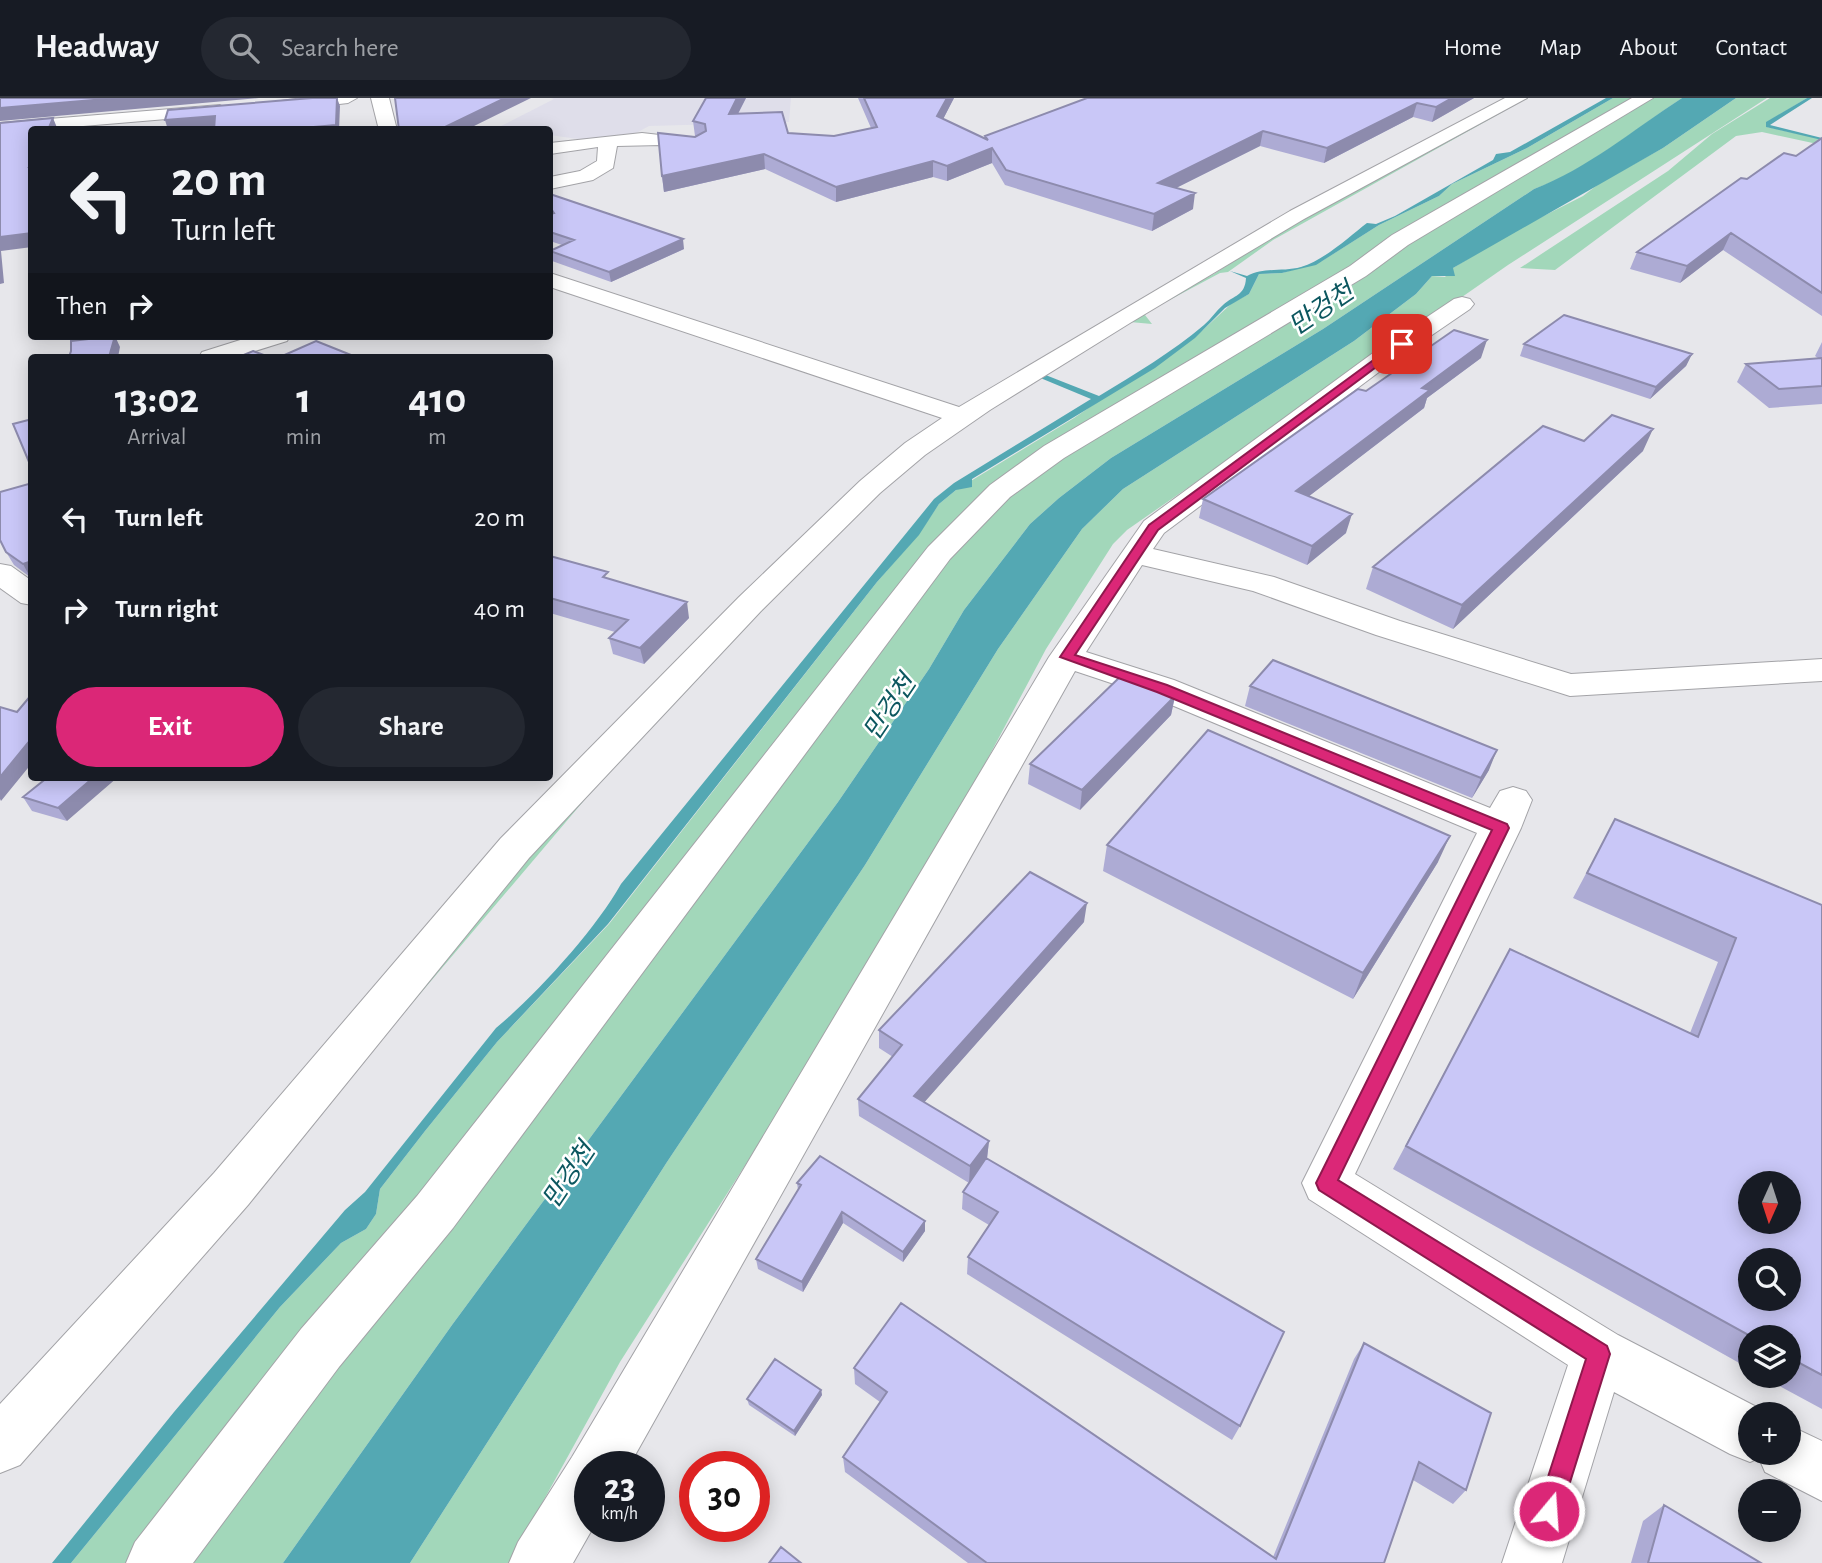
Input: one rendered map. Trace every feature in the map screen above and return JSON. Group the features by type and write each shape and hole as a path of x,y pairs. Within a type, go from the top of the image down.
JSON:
{"street":[{"path":"274,106 348,98"},
{"path":"380,98 387,126"},
{"path":"0,1445 230,1189 515,848 750,604 870,487 915,449 963,417 1297,215 1518,98"},
{"path":"156,1563 320,1348 435,1212 939,553 1000,491 1054,452 1158,387 1358,271 1412,233 1644,98"},
{"path":"0,128 233,109"},
{"path":"553,148 668,139 697,144"},
{"path":"553,182 598,171 606,164 608,142"},
{"path":"553,281 865,382 963,417"},
{"path":"606,1451 679,1330 829,1062 1066,657 1133,554 1154,527 1382,358 1462,304"},
{"path":"221,354 265,340"},
{"path":"1133,554 1263,584 1388,628 1570,685 1822,670"},
{"path":"0,573 28,593"},
{"path":"1066,657 1162,688 1507,814 1326,1183 1599,1354 1738,1428"},
{"path":"1532,1563 1599,1354"},
{"path":"1801,1461 1822,1472"},
{"path":"538,1563 574,1504"}],"shaded area":[{"path":"551,98 791,98 789,122 649,126 627,138 585,140 553,135 553,126 501,126 554,99"}],"green space":[{"path":"1521,98 1528,98 1273,240 1228,272 1220,273 1149,311 1145,315 1152,324 1130,322 974,417 862,504 587,797 325,1106 270,1164 0,1474 0,1460 404,1002 487,900 790,570 854,507 910,459 986,405 1143,310 1214,274 1273,235"},
{"path":"1613,98 1641,98 997,490 147,1563 71,1563 280,1307 341,1243 366,1229 376,1214 380,1189 425,1131 497,1042 609,924 877,582 918,535 939,504 956,490 1074,418 1203,330 1232,303 1249,294 1259,274 1282,273 1322,261 1379,225 1439,196 1452,184 1527,148"},
{"path":"1646,98 1682,98 1592,160 1534,189 1323,329 1111,458 1030,524 964,610 929,669 838,802 452,1325 283,1563 162,1563 1002,492"},
{"path":"1736,98 1767,98 1508,265 1127,530 1113,544 1046,649 963,805 770,1126 620,1362 509,1563 410,1563 667,1162 865,865 998,649 1082,529 1123,489 1354,341 1416,294 1432,276 1445,277 1453,268 1512,232 1583,196 1600,183 1663,148"},
{"path":"1770,98 1807,98 1767,122 1767,127 1822,139 1822,145 1762,132 1736,136 1555,270 1520,268 1668,171 1712,134"}],"water":[{"path":"1606,98 1613,98 1527,148 1452,184 1439,196 1379,225 1316,265 1282,273 1259,274 1249,294 1225,308 1195,338 1155,368 972,479 972,487 956,490 939,504 919,535 877,582 608,924 497,1042 425,1131 380,1189 376,1214 366,1229 341,1243 280,1307 71,1563 52,1563 174,1412 345,1210 365,1192 496,1028 547,980 581,941 621,884 934,499 954,483 1091,399 1038,377 1043,374 1099,396 1179,344 1241,292 1246,278 1230,271 1247,276 1310,264 1367,223 1376,224 1395,216 1493,160 1496,154 1510,152"},
{"name":"만겅천","path":"1682,98 1736,98 1663,148 1453,268 1455,276 1432,276 1416,294 1354,341 1123,489 1082,529 998,649 865,865 667,1162 410,1563 283,1563 452,1325 838,802 929,669 964,610 1030,524 1111,458 1323,329 1534,189 1591,160"}],"building":[{"path":"0,98 117,98 0,108"},
{"path":"337,98 336,125 325,126 214,126 215,116 165,120 168,110"},
{"path":"395,98 505,98 447,126 398,126"},
{"path":"706,98 737,98 729,114 782,112 788,133 834,136 877,127 864,98 947,98 937,116 988,140 985,136 1087,98 1452,98 1436,107 1417,103 1327,148 1263,131 1158,183 1195,193 1154,214 1006,170 992,148 947,166 933,161 836,187 764,154 662,176 658,133 695,137 706,131 705,124 693,121"},
{"path":"53,118 50,126 28,126 28,234 0,237 0,123"},
{"path":"1822,138 1822,293 1731,233 1687,266 1637,252 1741,178 1747,179 1784,153 1796,156"},
{"path":"553,195 683,239 609,272 553,252 553,250 574,240 553,233"},
{"path":"1564,315 1692,354 1656,387 1524,344"},
{"path":"1454,330 1487,340 1422,388 1430,390 1296,491 1352,514 1312,546 1203,499 1358,389 1366,391"},
{"path":"114,340 110,354 70,354 71,341"},
{"path":"316,341 348,354 287,354"},
{"path":"1822,358 1822,386 1779,389 1746,364"},
{"path":"1612,415 1653,429 1462,605 1373,567 1543,426 1584,441"},
{"path":"28,420 28,460 13,424"},
{"path":"28,484 28,562 23,564 6,552 0,540 0,492"},
{"path":"553,557 608,572 603,577 687,602 640,648 609,638 628,620 553,599"},
{"path":"1273,660 1497,750 1481,778 1250,686"},
{"path":"1124,673 1175,696 1082,790 1030,764"},
{"path":"28,699 28,743 0,777 0,707 17,712"},
{"path":"1208,730 1450,836 1363,973 1107,845"},
{"path":"43,781 89,781 58,808 23,797"},
{"path":"1615,819 1822,905 1822,1375 1801,1364 1801,1325 1738,1325 1738,1329 1406,1146 1510,949 1698,1037 1736,938 1587,873"},
{"path":"1030,872 1087,903 914,1096 989,1141 970,1166 858,1099 902,1045 879,1030"},
{"path":"820,1156 925,1221 903,1252 842,1212 802,1282 756,1259 801,1185 797,1183"},
{"path":"986,1158 1284,1332 1240,1426 968,1257 998,1212 963,1192"},
{"path":"901,1303 1276,1559 1364,1343 1491,1413 1466,1490 1419,1462 1384,1563 987,1563 843,1457 887,1392 854,1368"},
{"path":"775,1359 821,1390 794,1431 747,1399"},
{"path":"1664,1505 1761,1563 1648,1563"},
{"path":"781,1547 801,1563 769,1563"}],"waterway":[{"path":"1810,98 1768,123 1768,126 1822,139"}],"route":[{"path":"1402,344 1154,527 1133,554 1066,657 1162,688 1502,828 1326,1183 1599,1354 1549,1511"}]}
